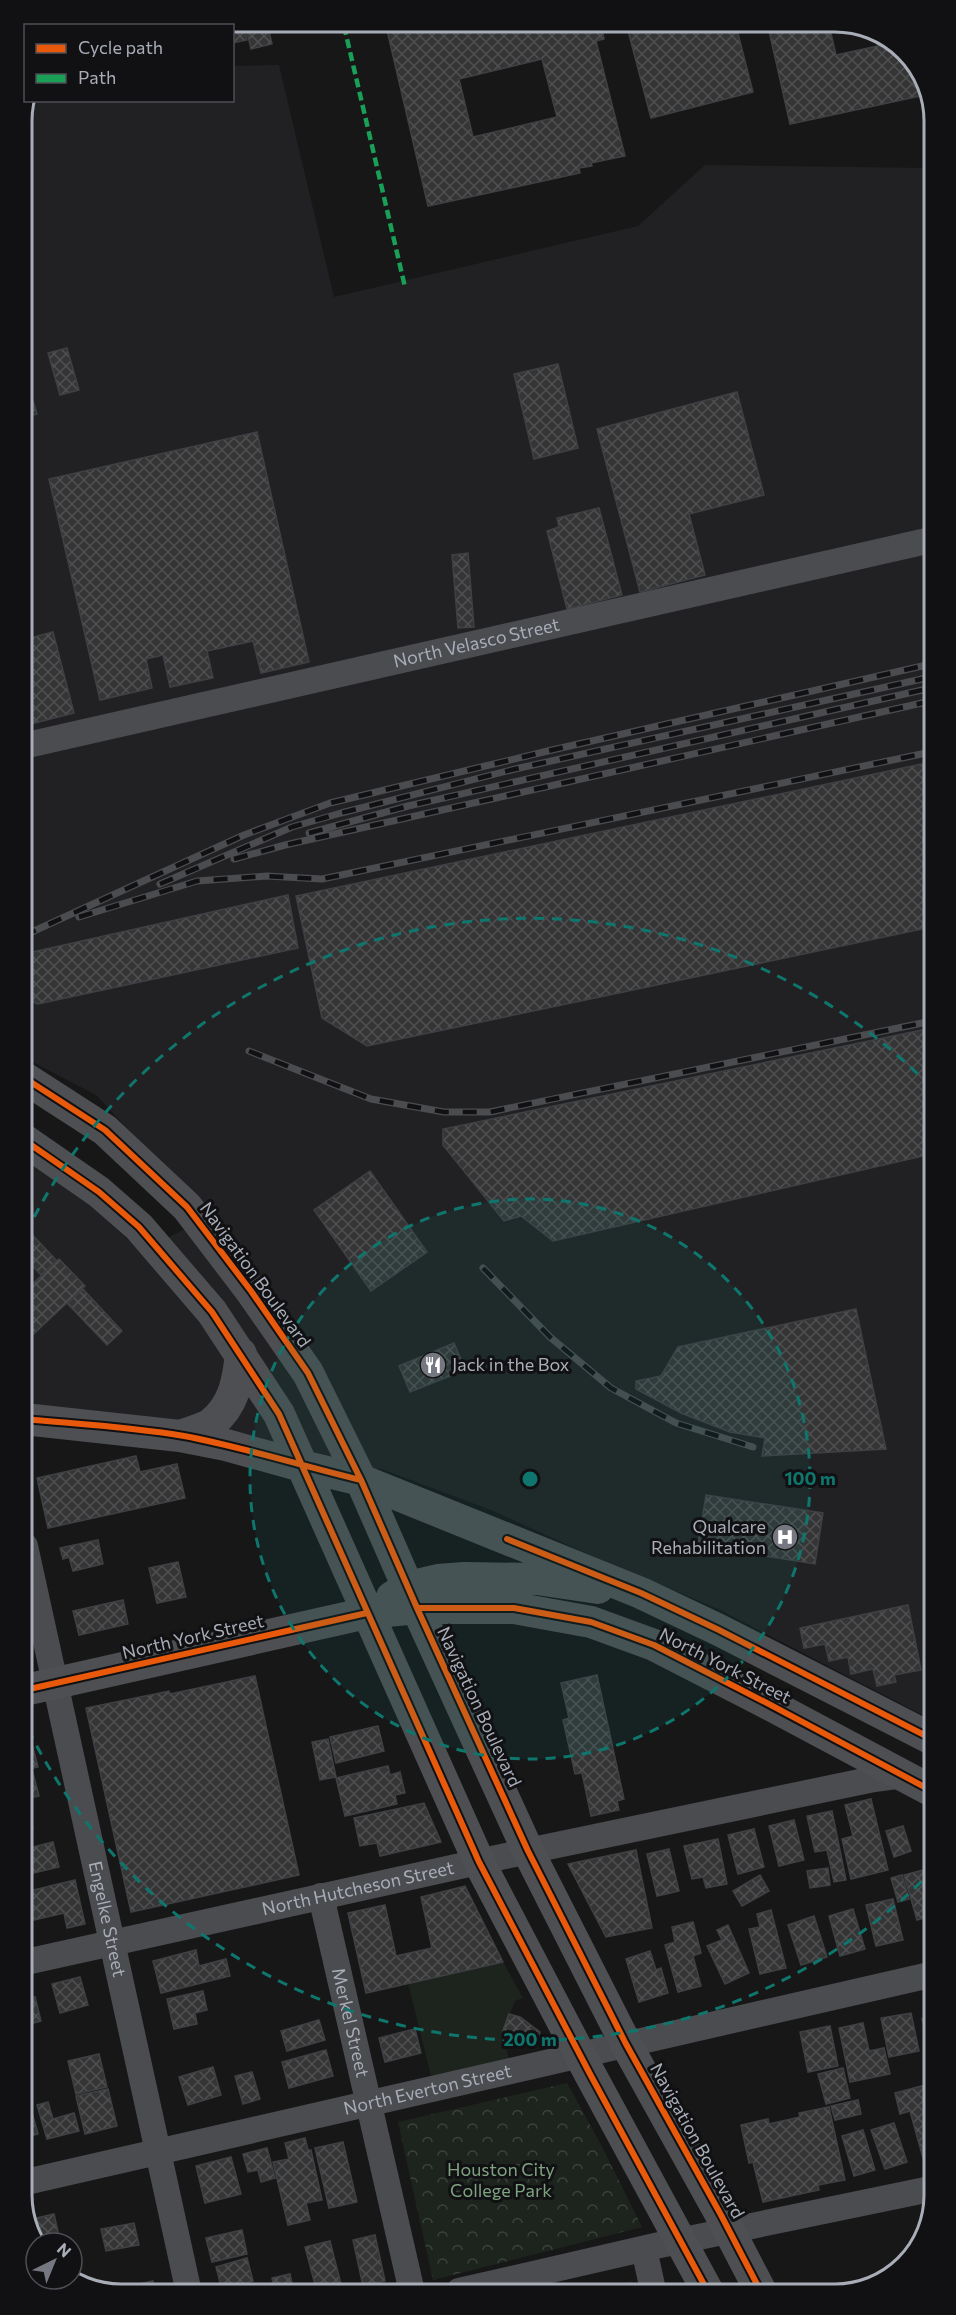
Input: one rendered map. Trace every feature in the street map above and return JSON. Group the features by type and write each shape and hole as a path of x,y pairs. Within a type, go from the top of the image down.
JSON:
{"main road":[{"name":"Navigation Boulevard","path":"32,1083 105,1130 187,1207 308,1373 361,1480 528,1851 626,2044 757,2284"},
{"path":"32,1145 99,1192 140,1229 212,1312 242,1354 279,1414 479,1862 704,2284"},
{"path":"140,1229 160,1182"},
{"path":"140,1229 187,1207"},
{"path":"180,1436 210,1424 227,1407 236,1390 242,1354"},
{"name":"North York Street","path":"31,1420 180,1436 226,1445 361,1480 641,1593 719,1630 924,1735"},
{"path":"413,1597 438,1580 494,1577 641,1593"},
{"name":"North York Street","path":"40,1687 367,1613 413,1597 514,1608 591,1622 654,1645 924,1786"},
{"path":"558,1616 621,1619 687,1638 719,1630"},
{"path":"763,1701 839,1726 903,1757 924,1760"}],"street":[{"name":"North Velasco Street","path":"32,744 924,542"},
{"name":"Engelke Street","path":"31,1605 40,1687 112,1943 187,2283"},
{"name":"North Hutcheson Street","path":"31,1961 528,1851 874,1779 904,1775"},
{"name":"Merkel Street","path":"321,1896 410,2283"},
{"name":"North Everton Street","path":"31,2181 924,1976"},
{"path":"495,2284 680,2241 924,2189"},
{"path":"644,2249 652,2284"}],"shaded area":[{"path":"279,65 334,297 638,226 705,165 924,168 924,1716 718,1609 491,1510 384,1470 335,1463 172,1419 31,1409 32,1154 65,1179 141,1252 209,1216 96,1095 32,1061 32,115 34,102 234,102 234,66"}],"green space":[{"path":"503,1962 523,1998 515,2001 502,2033 509,2059 431,2076 408,1983"},
{"name":"Houston City College Park","path":"567,2083 642,2227 433,2280 398,2122"}],"building":[{"path":"234,31 245,31 247,40 234,43"},
{"path":"247,31 269,31 272,44 251,49"},
{"path":"387,31 603,32 604,39 596,41 625,156 591,163 592,166 579,168 580,173 428,206","holes":["542,59 557,117 473,137 459,79"]},
{"path":"628,32 738,32 753,92 651,118"},
{"path":"769,32 831,32 836,55 882,45 890,50 909,71 921,96 790,124"},
{"path":"67,348 79,390 60,395 48,353"},
{"path":"558,364 578,448 534,459 514,374"},
{"path":"737,392 764,495 689,514 705,575 640,592 597,429"},
{"path":"32,397 37,414 32,415"},
{"path":"257,432 309,662 261,673 253,641 207,651 213,678 170,687 163,655 146,659 152,688 100,700 49,479"},
{"path":"599,508 622,595 567,609 547,531 559,527 557,518"},
{"path":"468,553 474,627 458,628 452,555"},
{"path":"53,632 74,713 32,724 32,637"},
{"path":"924,763 924,929 367,1046 322,1018 296,896"},
{"path":"288,895 298,948 38,1004 32,1001 32,952"},
{"path":"924,1030 924,1156 553,1241 521,1216 504,1221 443,1145 443,1129"},
{"path":"370,1171 427,1252 371,1291 314,1210"},
{"path":"31,1234 57,1261 41,1275 31,1265"},
{"path":"59,1259 85,1286 31,1336 31,1285"},
{"path":"83,1289 122,1331 107,1345 67,1303"},
{"path":"856,1309 886,1449 762,1456 765,1438 730,1432 681,1413 636,1389 636,1381 661,1376 678,1347"},
{"path":"454,1343 463,1364 448,1371 450,1376 410,1392 399,1366"},
{"path":"136,1456 140,1472 177,1464 185,1498 48,1528 37,1478"},
{"path":"706,1495 823,1513 815,1564 698,1545"},
{"path":"98,1540 103,1564 73,1571 69,1557 63,1559 60,1548"},
{"path":"178,1562 186,1597 157,1603 149,1568"},
{"path":"123,1600 128,1624 79,1635 73,1611"},
{"path":"908,1605 921,1670 894,1675 896,1682 877,1686 873,1669 851,1674 848,1657 829,1661 825,1644 804,1648 800,1628"},
{"path":"597,1675 624,1799 617,1801 619,1810 591,1816 582,1773 575,1774 563,1720 569,1718 561,1683"},
{"path":"255,1676 299,1875 131,1912 86,1708 169,1691 170,1694"},
{"path":"378,1726 384,1751 336,1763 330,1737"},
{"path":"328,1739 336,1777 320,1780 312,1742"},
{"path":"31,1741 38,1767 31,1769"},
{"path":"388,1766 390,1775 400,1772 405,1793 395,1795 397,1804 345,1816 336,1778"},
{"path":"33,1773 39,1796 31,1798"},
{"path":"871,1799 888,1870 851,1879 842,1839 853,1836 845,1805"},
{"path":"424,1803 441,1842 380,1856 377,1843 360,1846 354,1818"},
{"path":"832,1811 846,1880 834,1882 827,1850 815,1852 807,1816"},
{"path":"794,1820 804,1860 779,1866 769,1826"},
{"path":"903,1826 911,1851 894,1857 886,1831"},
{"path":"754,1829 764,1867 738,1874 728,1835"},
{"path":"718,1839 727,1884 706,1888 703,1877 692,1879 684,1846"},
{"path":"53,1842 59,1867 31,1874 31,1847"},
{"path":"669,1849 679,1891 657,1896 647,1854"},
{"path":"636,1850 652,1928 606,1937 568,1864"},
{"path":"828,1868 830,1885 810,1888 807,1871"},
{"path":"924,1870 924,1918 917,1920 904,1875"},
{"path":"760,1875 769,1891 742,1906 733,1891"},
{"path":"902,1875 909,1899 898,1902 891,1878"},
{"path":"75,1880 85,1924 67,1928 64,1913 31,1921 31,1891"},
{"path":"465,1886 503,1962 366,1993 348,1913 385,1905 396,1956 432,1948 421,1897"},
{"path":"893,1899 903,1940 876,1946 866,1905"},
{"path":"853,1909 865,1949 840,1956 829,1916"},
{"path":"771,1910 786,1968 760,1974 749,1929 760,1927 757,1914"},
{"path":"814,1916 827,1957 801,1965 788,1925"},
{"path":"693,1922 701,1953 693,1956 701,1986 678,1992 665,1945 675,1942 672,1927"},
{"path":"728,1925 749,1973 725,1984 707,1946 722,1940 717,1930"},
{"path":"196,1950 199,1966 226,1959 230,1976 161,1993 153,1961"},
{"path":"650,1951 656,1970 661,1968 668,1993 639,2002 626,1959"},
{"path":"80,1977 88,2005 60,2013 52,1984"},
{"path":"203,1991 207,2010 195,2013 197,2024 174,2029 167,1999"},
{"path":"35,1997 41,2021 31,2024 31,1998"},
{"path":"911,2013 919,2051 889,2057 881,2018"},
{"path":"509,2014 520,2017 540,2032 538,2039 514,2037 502,2033"},
{"path":"319,2020 325,2040 287,2051 281,2031"},
{"path":"863,2023 869,2051 884,2048 890,2074 850,2082 839,2028"},
{"path":"830,2026 838,2066 808,2072 800,2032"},
{"path":"415,2029 421,2053 385,2062 379,2038"},
{"path":"326,2050 333,2076 289,2088 282,2062"},
{"path":"99,2054 107,2087 76,2094 68,2061"},
{"path":"213,2067 221,2095 188,2105 179,2077"},
{"path":"843,2068 850,2098 826,2104 818,2074"},
{"path":"252,2072 260,2099 243,2104 235,2076"},
{"path":"924,2085 924,2158 910,2111 900,2114 895,2093"},
{"path":"108,2089 117,2126 85,2134 76,2096"},
{"path":"858,2100 861,2114 835,2120 831,2106"},
{"path":"48,2102 53,2119 74,2113 79,2131 47,2139 37,2105"},
{"path":"829,2107 845,2180 818,2185 819,2190 763,2202 753,2162 749,2163 741,2125 768,2119 769,2124 800,2117 799,2113"},
{"path":"31,2109 38,2134 31,2136"},
{"path":"894,2123 907,2162 885,2169 871,2130"},
{"path":"863,2130 875,2170 854,2176 842,2136"},
{"path":"305,2138 308,2150 311,2150 322,2200 306,2203 310,2220 288,2225 273,2162 289,2159 285,2143"},
{"path":"343,2142 357,2202 329,2208 315,2148"},
{"path":"267,2148 275,2178 261,2182 258,2170 248,2172 243,2154"},
{"path":"231,2157 241,2194 205,2203 196,2166"},
{"path":"54,2214 58,2231 40,2231 35,2218"},
{"path":"134,2223 139,2245 106,2251 101,2229"},
{"path":"242,2230 247,2254 212,2262 206,2238"},
{"path":"375,2235 385,2281 362,2283 353,2240"},
{"path":"330,2241 341,2283 315,2283 305,2247"},
{"path":"247,2258 253,2281 220,2283 216,2267"},
{"path":"290,2274 292,2283 273,2283 272,2278"}],"railway":[{"path":"32,932 244,835 330,803 924,666"},
{"path":"160,884 292,827 341,813 515,769 924,679"},
{"path":"309,833 408,806 924,690"},
{"path":"234,859 285,845 924,703"},
{"path":"79,917 197,881 267,876 322,879 924,753"},
{"path":"249,1051 371,1099 444,1112 490,1112 924,1023"},
{"path":"483,1268 550,1337 611,1388 676,1423 753,1447"}],"marked path":[{"path":"345,31 405,287"}],"cycle path":[{"path":"32,1083 105,1130 187,1207 251,1291 308,1373 361,1480 528,1851 626,2044 757,2284"},
{"path":"32,1145 99,1192 139,1227 212,1312 279,1414 479,1862 704,2284"},
{"path":"31,1420 184,1436 361,1480"},
{"path":"507,1539 641,1593 719,1630 924,1735"},
{"path":"417,1608 514,1608 591,1622 654,1645 924,1787"},
{"path":"31,1689 367,1613"}],"place":[{"name":"Jack in the Box","path":"433,1365"},
{"name":"Qualcare Rehabilitation","path":"785,1537"}]}
